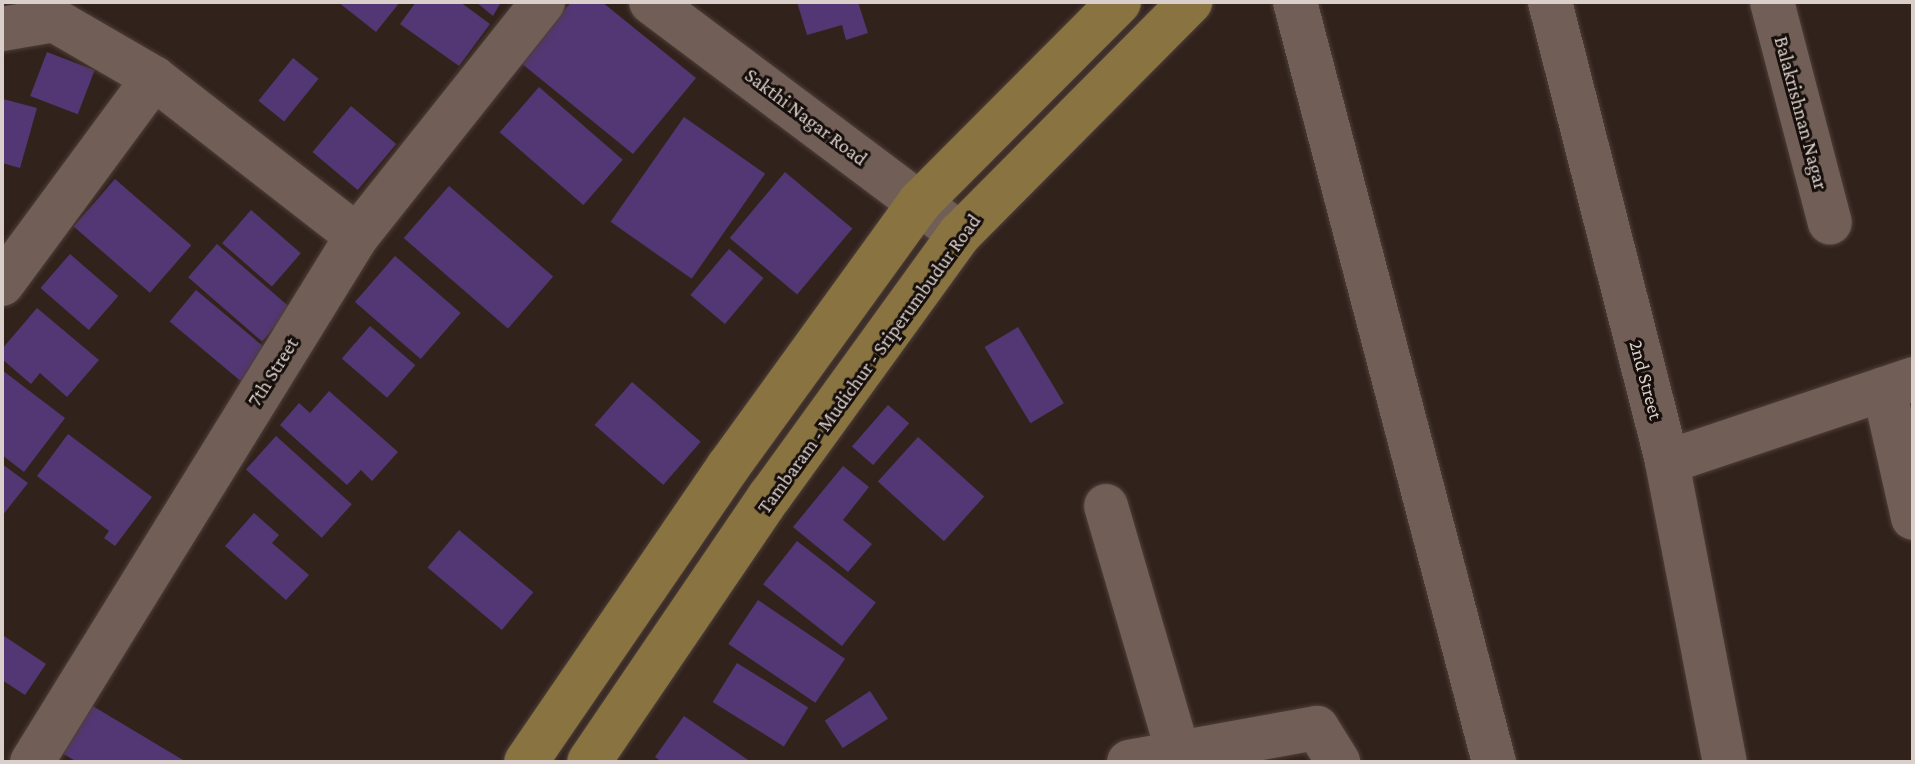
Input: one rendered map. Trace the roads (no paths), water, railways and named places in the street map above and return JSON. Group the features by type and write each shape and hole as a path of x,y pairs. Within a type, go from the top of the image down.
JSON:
{"main road":[{"path":"526,762 728,467 920,202 1119,2"},
{"name":"Tambaram - Mudichur - Sriperumbudur Road","path":"589,762 770,496 960,234 1190,2"}],"street":[{"name":"7th Street","path":"32,762 357,236 543,2"},
{"name":"Sakthi Nagar Road","path":"651,2 960,234"},
{"path":"1295,2 1494,762"},
{"name":"2nd Street","path":"1550,2 1667,462 1725,762"},
{"name":"Balakrishnan Nagar","path":"1772,2 1830,223"},
{"path":"2,29 54,20 154,78 357,236"},
{"path":"2,284 154,78"},
{"path":"1667,462 1898,384 1913,518"},
{"path":"1106,506 1178,752"},
{"path":"1129,762 1317,728 1338,762"}]}
